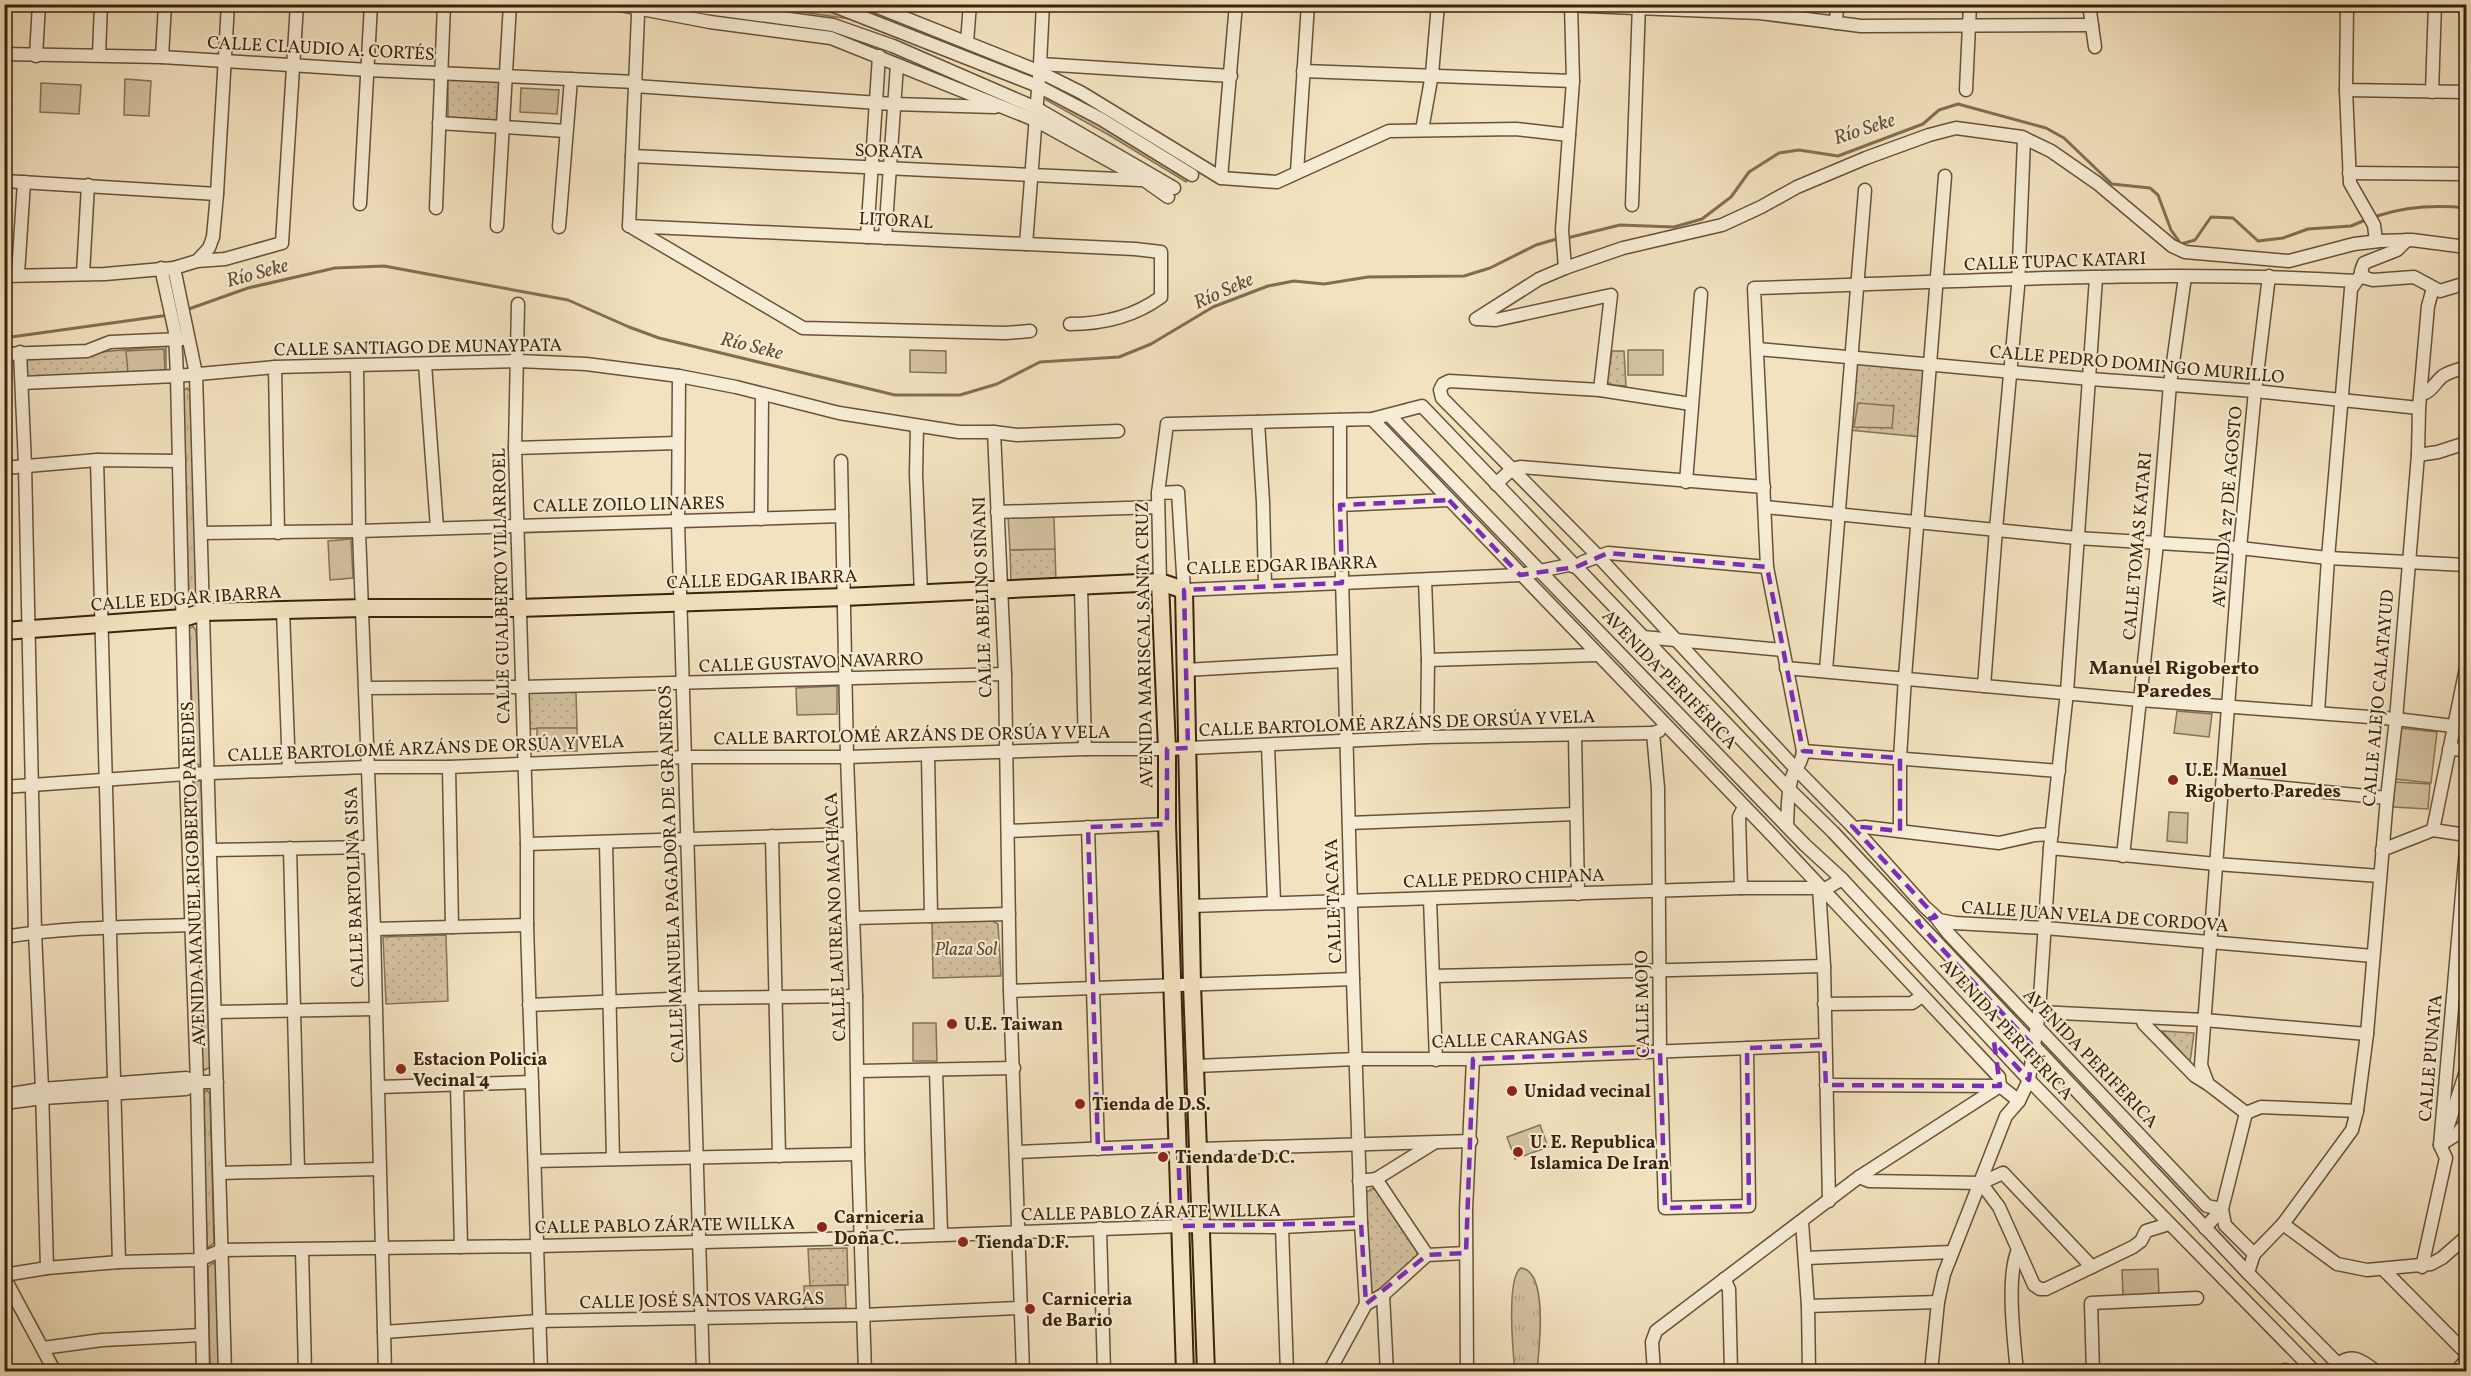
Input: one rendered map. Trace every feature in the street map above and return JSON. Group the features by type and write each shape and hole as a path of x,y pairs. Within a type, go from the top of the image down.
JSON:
{"main road":[{"name":"CALLE EDGAR IBARRA","path":"4,631 101,622 183,618 203,612 364,608 519,608 921,594 1160,582 1184,590"},
{"name":"AVENIDA MARISCAL SANTA CRUZ","path":"1160,582 1185,1371"},
{"name":"AVENIDA MARISCAL SANTA CRUZ","path":"1184,590 1192,984 1206,1371"}],"street":[{"path":"36,56 39,4"},
{"path":"99,55 102,4"},
{"path":"162,57 165,4"},
{"path":"197,261 209,248 213,237 228,4"},
{"path":"4,276 83,274 167,268 197,261 225,259 282,243 297,4"},
{"path":"360,204 371,4"},
{"path":"436,208 444,4"},
{"path":"497,226 510,4"},
{"path":"615,4 640,10 831,38 998,105 1036,114 1144,180 1171,192 1036,114 893,46 833,24 679,4"},
{"path":"829,4 1038,86 1101,119 1192,175"},
{"path":"870,4 899,10 967,42 1039,67 1221,178 1277,182 1389,131 1516,129 1569,135"},
{"path":"967,42 970,4"},
{"path":"1026,244 1043,4"},
{"path":"1221,178 1236,4"},
{"path":"1297,172 1308,4"},
{"path":"1422,130 1432,74 1438,4"},
{"path":"1538,4 1703,8 1881,27 2092,25"},
{"path":"1836,23 1837,4"},
{"path":"1966,90 1970,4"},
{"path":"2089,4 2095,47"},
{"path":"2347,4 2346,90 2350,183 2374,225 2376,242"},
{"path":"2432,92 2435,4"},
{"path":"1565,268 1562,236 1573,81 1571,5"},
{"path":"1632,205 1638,7"},
{"path":"640,10 629,226 803,327 1006,333 1030,330"},
{"name":"CALLE CLAUDIO A. CORTÉS","path":"4,54 226,60 368,70 570,79 893,104 992,107 998,105"},
{"path":"867,237 879,57"},
{"path":"885,238 897,64"},
{"path":"1039,67 1231,76"},
{"path":"1303,71 1573,81"},
{"path":"559,227 570,79"},
{"path":"2346,90 2466,92"},
{"path":"439,123 566,131"},
{"path":"1691,404 1600,390 1611,295 1496,320 1476,319 1539,279 1565,268 1623,248 1722,225 1797,187 1929,135 1956,128 1968,128 2025,139 2051,151 2097,183 2172,246 2185,252 2289,261 2354,244 2376,242 2407,240 2466,247"},
{"path":"1984,686 2018,280 2025,139"},
{"name":"SORATA","path":"632,156 1144,180"},
{"path":"2349,173 2466,174"},
{"path":"1900,831 1900,758 1905,677 1945,176"},
{"path":"4,181 217,194"},
{"path":"18,274 24,182"},
{"path":"83,274 88,185"},
{"path":"1826,670 1865,190"},
{"name":"LITORAL","path":"629,226 1161,252 1161,297 1147,308 1127,315 1086,324 1070,324"},
{"path":"2318,713 2328,558 2351,289 2364,263 2397,250 2407,240"},
{"path":"167,268 173,291"},
{"name":"CALLE TUPAC KATARI","path":"1758,349 1754,288 2185,276 2359,277 2373,280 2414,278 2433,288"},
{"name":"CALLE TOMAS KATARI","path":"2123,856 2157,543 2170,384 2185,276"},
{"name":"AVENIDA 27 DE AGOSTO","path":"2208,1084 2201,1065 2204,1020 2230,705 2240,548 2254,391 2269,276"},
{"path":"1931,1371 1938,1302 1952,1252 2006,1116 2019,1101 2030,1080 2039,1012 2050,848 2067,692 2096,278"},
{"path":"2433,288 2440,291 2466,283"},
{"name":"CALLE ALEJO CALATAYUD","path":"2254,1254 2283,1224 2352,1130 2357,1111 2367,1034 2382,850 2396,719 2428,306 2433,288"},
{"name":"AVENIDA MANUEL RIGOBERTO PAREDES","path":"173,291 189,335 196,375 225,1371"},
{"name":"AVENIDA MANUEL RIGOBERTO PAREDES","path":"173,291 190,925 197,1082 203,1371"},
{"path":"1686,482 1701,294"},
{"name":"CALLE GUALBERTO VILLARROEL","path":"518,304 515,448 519,525 529,1005 542,1371"},
{"path":"4,354 87,351 110,342 189,335"},
{"path":"1758,349 1767,567 1803,751 1801,765 1796,769 1789,789 1787,825"},
{"name":"CALLE PEDRO DOMINGO MURILLO","path":"1758,349 2011,370 2090,379 2254,391 2419,408"},
{"path":"20,352 30,628 35,932 43,1094 47,1268"},
{"name":"CALLE SANTIAGO DE MUNAYPATA","path":"22,383 196,375 275,367 518,361 586,364 679,376 839,413 959,432 994,432 1017,435 1118,431"},
{"path":"425,364 437,528"},
{"name":"CALLE BARTOLINA SISA","path":"357,366 359,531 364,608 369,847 379,1087 385,1371"},
{"path":"275,367 278,533"},
{"path":"2421,394 2428,392 2441,377 2466,367"},
{"name":"CALLE MANUELA PAGADORA DE GRANEROS","path":"679,376 678,522 687,757 703,1371"},
{"name":"CALLE JUAN VELA DE CORDOVA","path":"1600,390 1449,381 1443,384 1440,390 1442,398 1598,556 1936,917 1954,924 2045,928 2373,956"},
{"path":"761,519 762,395"},
{"name":"AVENIDA PERIFÉRICA","path":"2315,1371 2169,1224 2030,1080 1842,879 1390,416 1422,406 1789,789 1833,832 2248,1273 2343,1368"},
{"path":"1158,493 1167,424 1372,419 1390,416"},
{"path":"1372,419 1668,727 1999,1077 2000,1086"},
{"name":"CALLE TACAYA","path":"1340,420 1346,741 1359,1181 1366,1305"},
{"path":"1258,422 1265,585"},
{"path":"917,426 916,474 921,594"},
{"name":"CALLE ABELINO SIÑANI","path":"994,432 1005,674 1009,914 1023,1371"},
{"path":"515,448 677,443"},
{"path":"2418,455 2438,452 2466,443"},
{"path":"4,468 97,460 179,460"},
{"path":"97,460 118,1262"},
{"name":"CALLE LAUREANO MACHACA","path":"841,461 847,757 856,996 865,1371"},
{"path":"1496,484 1512,469 1525,467 1764,487"},
{"name":"AVENIDA MARISCAL SANTA CRUZ","path":"1160,582 1158,493 1178,492 1184,590"},
{"path":"1340,505 1449,500"},
{"path":"997,512 1158,507"},
{"path":"1765,507 2077,538 2240,548 2328,558 2466,565"},
{"name":"CALLE ZOILO LINARES","path":"201,532 359,531 842,516"},
{"path":"1598,556 1620,553 1767,567"},
{"name":"CALLE EDGAR IBARRA","path":"1184,590 1520,575 1561,567 1576,567 1598,556"},
{"path":"1425,580 1428,660 1427,737"},
{"path":"1081,586 1085,749"},
{"path":"283,611 290,770"},
{"path":"1643,637 1783,650"},
{"path":"1428,660 1598,655"},
{"path":"1186,670 1344,661"},
{"path":"1786,668 2140,700 2396,719 2453,726"},
{"path":"2433,830 2466,671"},
{"name":"CALLE GUSTAVO NAVARRO","path":"366,688 522,687 1005,674"},
{"path":"1653,733 1668,727"},
{"name":"CALLE BARTOLOMÉ ARZÁNS DE ORSÚA Y VELA","path":"4,787 186,774 368,767 449,767 523,762 687,757 847,757 1085,749 1167,750 1427,737 1653,733"},
{"name":"CALLE MOJO","path":"1653,733 1658,788 1660,1052 1665,1208 1749,1206 1747,1048"},
{"path":"1575,735 1578,894"},
{"path":"1268,746 1274,902"},
{"path":"2450,749 2466,750"},
{"path":"1803,751 2059,771"},
{"path":"928,755 931,916"},
{"path":"449,767 453,927"},
{"path":"2223,782 2387,798"},
{"path":"1741,888 1739,817 1744,807"},
{"path":"1349,823 1576,814"},
{"path":"1008,831 1167,824"},
{"path":"1088,827 1098,1149"},
{"path":"1854,828 1865,827 1999,843 2035,835 2052,834"},
{"path":"2382,850 2433,830 2466,835"},
{"path":"527,844 850,834"},
{"path":"772,836 779,1156"},
{"path":"606,842 613,1159"},
{"path":"210,850 369,847"},
{"path":"290,848 298,1171"},
{"path":"2050,848 2216,864 2380,876"},
{"name":"CALLE PUNATA","path":"2422,1266 2445,1169 2446,1158 2441,1141 2466,849"},
{"name":"CALLE PEDRO CHIPANA","path":"1191,906 1658,890 1827,888 1842,879"},
{"path":"1819,887 1824,966 1829,1201"},
{"path":"1430,899 1436,1060"},
{"path":"853,918 1009,914"},
{"path":"1917,922 1936,917"},
{"name":"AVENIDA PERIFERICA","path":"1936,917 1948,933 2207,1206 2222,1209"},
{"path":"4,937 35,932 109,927 190,925"},
{"path":"374,929 527,925"},
{"path":"1434,976 1824,966"},
{"path":"1011,991 1353,979"},
{"path":"529,1005 611,1000 856,996"},
{"path":"1824,1004 1912,1003 1922,996"},
{"path":"215,1012 375,1009"},
{"path":"2039,1012 2204,1020 2367,1034"},
{"path":"2141,1017 2144,1024 2194,1076 2246,1113"},
{"name":"CALLE CARANGAS","path":"1196,1066 1356,1059 1473,1059 1824,1045"},
{"path":"1467,1371 1466,1253 1473,1059"},
{"path":"858,1071 1014,1068"},
{"path":"936,1070 940,1233"},
{"path":"2441,1141 2447,1130 2466,1071"},
{"path":"4,1095 115,1089 186,1089 197,1082 217,1082"},
{"path":"379,1087 532,1082"},
{"path":"456,1084 461,1247"},
{"path":"1826,1085 2000,1086 2019,1101"},
{"path":"1654,1371 1652,1342 1654,1334 1859,1177 2000,1086"},
{"path":"4,1103 43,1094"},
{"path":"2246,1113 2261,1107 2357,1111"},
{"path":"2246,1113 2222,1209 2225,1225 2254,1254 2248,1273"},
{"path":"2441,1141 2456,1135 2466,1123"},
{"path":"1199,1149 1471,1141"},
{"path":"1359,1181 1376,1179 1435,1142"},
{"path":"1017,1152 1178,1145"},
{"path":"535,1161 858,1154"},
{"path":"220,1173 379,1168"},
{"path":"1859,1177 1869,1181 1981,1183 2002,1173 2092,1267"},
{"path":"1376,1179 1427,1255"},
{"path":"1981,1183 1999,1207 2034,1285 2040,1289 2046,1289 2133,1247 2141,1242 2146,1232 2169,1224"},
{"path":"2205,1228 2222,1209"},
{"path":"1802,1221 1806,1258 1809,1371"},
{"name":"CALLE PABLO ZÁRATE WILLKA","path":"222,1250 538,1246 862,1238 940,1233 1019,1233 1100,1228 1282,1227 1361,1223"},
{"path":"2283,1224 2337,1264 2367,1270 2422,1266 2442,1258 2465,1242"},
{"path":"1282,1227 1287,1371"},
{"path":"1100,1228 1104,1371"},
{"path":"55,1371 4,1276 47,1268 118,1262 199,1260 222,1250"},
{"path":"302,1250 305,1371"},
{"path":"2017,1371 2012,1310 2014,1260 2018,1250"},
{"path":"1806,1258 1952,1252"},
{"path":"1329,1371 1366,1305 1383,1294 1427,1255 1466,1253"},
{"path":"2383,1269 2466,1353"},
{"path":"1724,1279 1729,1289 1731,1371"},
{"path":"1383,1294 1387,1371"},
{"path":"2093,1371 2091,1303 2197,1298"},
{"path":"1808,1306 1938,1302"},
{"name":"CALLE JOSÉ SANTOS VARGAS","path":"384,1332 539,1321 701,1316 863,1315 1020,1308"},
{"path":"43,1348 102,1340 202,1335"},
{"path":"2343,1368 2346,1358 2352,1358 2377,1371"},
{"path":"2456,1371 2466,1360"}],"highlighted area":[{"path":"1449,500 1520,575 1576,567 1608,553 1767,567 1803,751 1900,758 1900,831 1852,826 1936,917 1917,922 2033,1046 2029,1080 1994,1042 2000,1086 1826,1085 1824,1045 1747,1048 1749,1206 1665,1208 1660,1051 1473,1059 1466,1253 1427,1255 1366,1304 1361,1223 1181,1226 1178,1145 1098,1149 1088,827 1167,824 1167,749 1188,748 1184,590 1342,583 1340,505"}],"green space":[{"path":"824,4 899,30 897,38 850,19 755,5"},
{"path":"125,79 151,81 149,116 124,115"},
{"path":"448,80 503,81 502,123 448,122"},
{"path":"41,83 81,85 79,114 40,112"},
{"path":"521,88 559,90 557,114 520,112"},
{"path":"1049,92 1189,176 1186,182 1046,100"},
{"path":"166,346 166,372 24,379 23,359"},
{"path":"164,349 165,371 128,373 126,351"},
{"path":"910,350 946,351 946,373 910,372"},
{"path":"1628,350 1663,350 1663,375 1628,375"},
{"path":"1612,351 1624,351 1626,386 1607,382"},
{"path":"1855,362 1926,368 1921,437 1849,430"},
{"path":"187,388 192,394 198,601 193,605 189,601 182,392"},
{"path":"1858,403 1894,406 1892,428 1854,427"},
{"path":"1008,516 1054,517 1055,549 1010,550"},
{"path":"351,539 353,578 330,580 328,541"},
{"path":"1055,549 1056,581 1011,582 1010,550"},
{"path":"193,626 196,631 203,763 199,765 195,763 188,630"},
{"path":"837,686 837,714 797,715 796,688"},
{"path":"576,692 577,728 529,729 528,693"},
{"path":"2177,711 2212,714 2209,737 2174,733"},
{"path":"537,728 577,728 577,751 537,751"},
{"path":"2400,728 2437,732 2431,783 2395,779"},
{"path":"194,781 201,781 210,1067 205,1070 202,1067"},
{"path":"2395,782 2430,784 2428,809 2393,807"},
{"path":"2169,812 2188,813 2187,843 2167,841"},
{"name":"Plaza Sol","path":"932,921 993,921 998,924 1001,976 933,978"},
{"path":"446,935 448,1001 386,1004 383,937"},
{"path":"913,1023 936,1023 937,1061 913,1061"},
{"path":"2162,1031 2194,1033 2190,1062"},
{"path":"207,1090 210,1094 214,1243 207,1248 203,1094"},
{"path":"1540,1125 1548,1147 1515,1159 1507,1137"},
{"path":"1371,1189 1376,1189 1417,1252 1417,1257 1373,1294 1369,1289 1366,1193"},
{"path":"847,1248 848,1285 810,1286 808,1249"},
{"path":"213,1263 217,1267 219,1371 210,1371 208,1267"},
{"path":"1521,1268 1530,1272 1536,1283 1539,1297 1540,1330 1537,1371 1515,1371 1512,1300 1516,1274"},
{"path":"2158,1269 2159,1295 2123,1296 2122,1270"},
{"path":"845,1285 846,1308 805,1309 804,1286"}],"waterway":[{"name":"Río Seke","path":"1567,238 1620,225 1674,227 1702,219 1731,197 1749,172 1779,153 1799,150 1838,156 1923,124 1939,110 1958,104 2046,128 2064,138 2112,184 2150,188 2158,195 2171,230 2181,244 2195,240 2211,217 2233,218 2258,241 2283,238 2308,229 2351,226 2363,221"},
{"path":"2377,216 2421,208 2466,208"},
{"name":"Río Seke","path":"186,310 248,288 335,268 384,266 568,300 659,338 895,395 960,395 997,384 1040,362 1119,357 1151,344 1213,307 1268,286 1294,281 1324,284 1368,277 1464,276 1490,268 1536,245 1560,238"},
{"name":"Río Seke","path":"4,338 169,315"}],"place":[{"name":"U.E. Manuel Rigoberto Paredes","path":"2173,780"},
{"name":"U.E. Taiwan","path":"952,1024"},
{"name":"Estacion Policia Vecinal 4","path":"401,1069"},
{"name":"Unidad vecinal","path":"1512,1091"},
{"name":"Tienda de D.S.","path":"1080,1104"},
{"name":"U. E. Republica Islamica De Iran","path":"1518,1152"},
{"name":"Tienda de D.C.","path":"1163,1157"},
{"name":"Carniceria Doña C.","path":"822,1227"},
{"name":"Tienda D.F.","path":"963,1242"},
{"name":"Carniceria de Bario","path":"1030,1309"}],"district":[{"name":"Manuel Rigoberto Paredes","path":"2174,678"}]}
